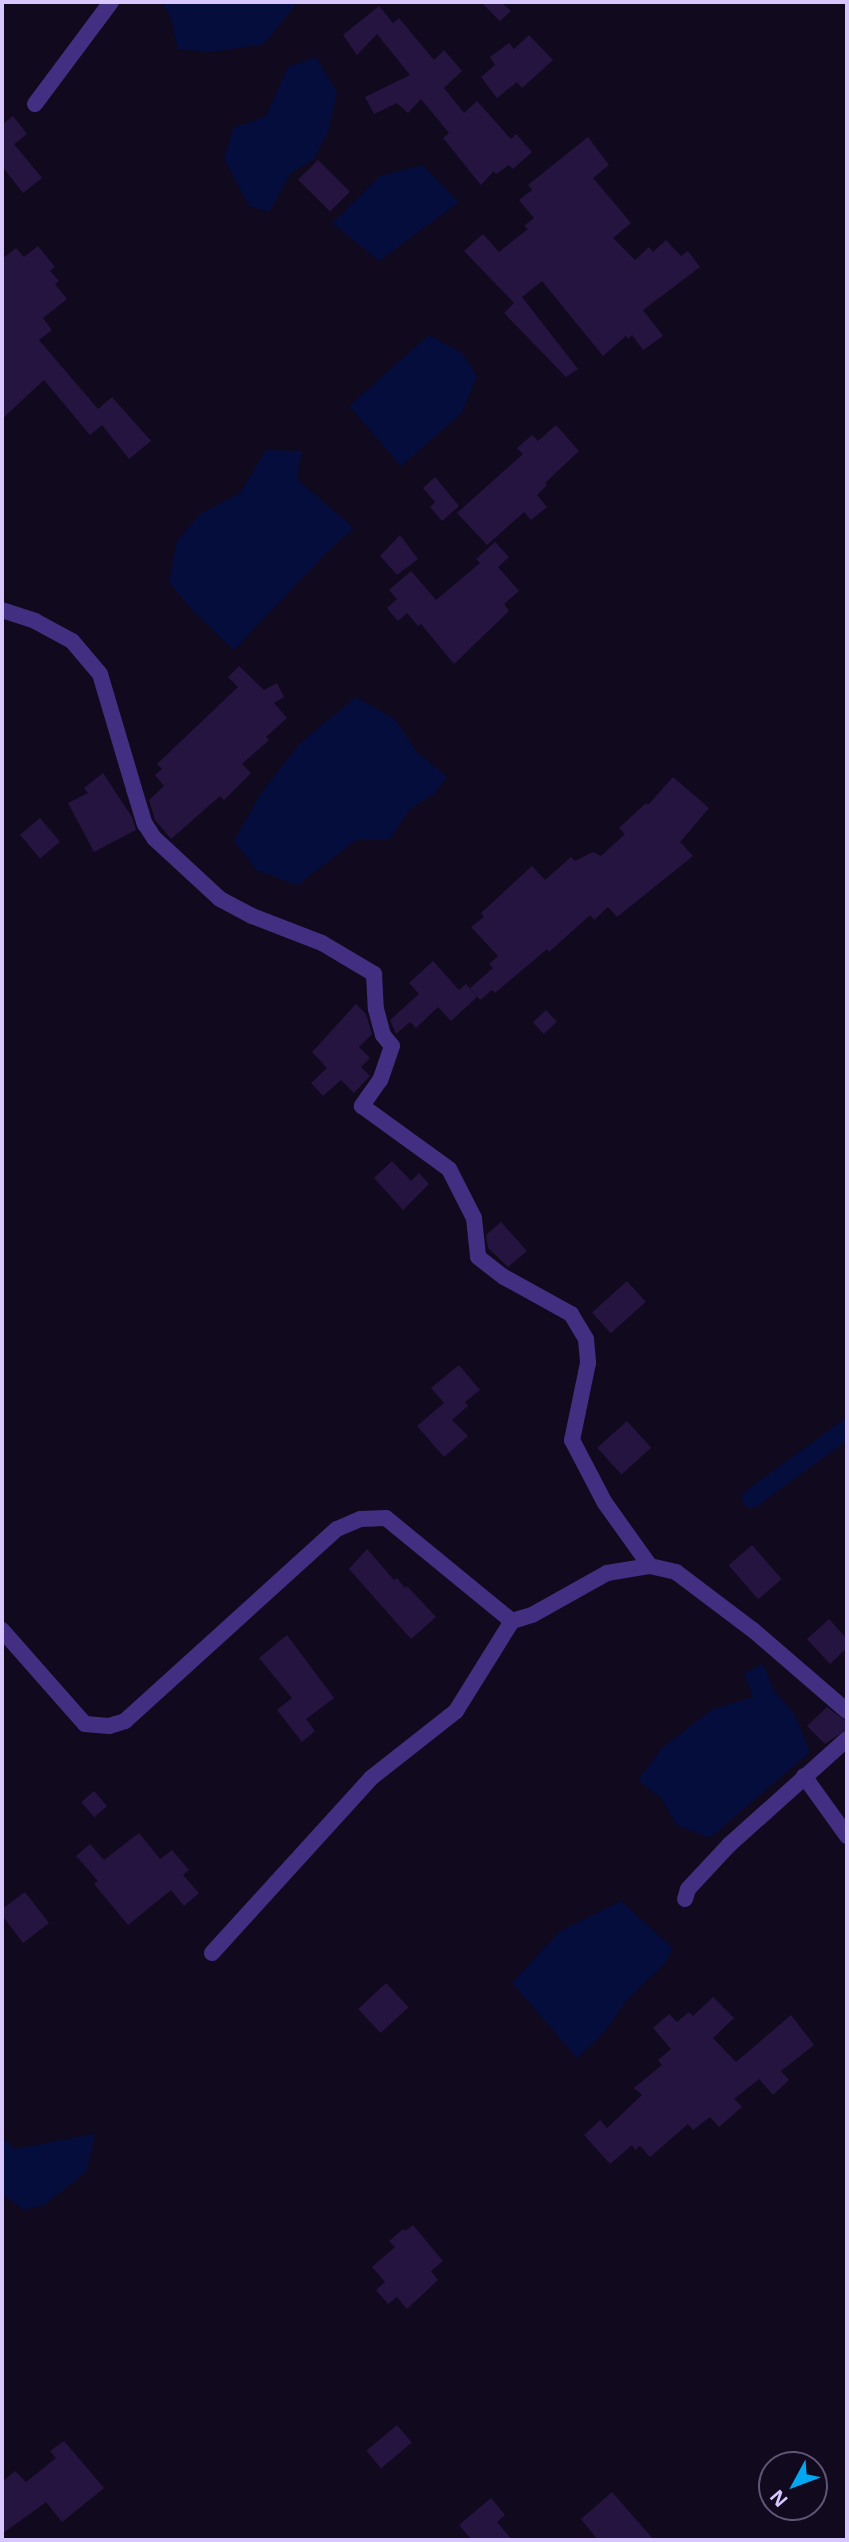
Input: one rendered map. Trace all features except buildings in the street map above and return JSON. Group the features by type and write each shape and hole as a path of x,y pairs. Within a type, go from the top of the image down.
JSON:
{"street":[{"path":"35,104 111,2"},
{"path":"2,610 36,621 72,641 100,674 145,824 170,855 220,899 252,916 322,943 374,974 376,1009 383,1035 392,1046 380,1080 362,1106 449,1168 474,1218 478,1258 504,1277 571,1314 586,1339 588,1363 572,1440 604,1503 650,1566"},
{"path":"2,1630 85,1724 109,1727 125,1721 337,1529 360,1519 373,1518 386,1518 512,1621"},
{"path":"212,1953 371,1778 456,1711 512,1621 532,1615 607,1573 650,1566 676,1572 753,1630 847,1711"},
{"path":"685,1899 688,1889 729,1845 847,1740"},
{"path":"804,1776 847,1836"}],"shaded area":[{"path":"163,2 298,2 264,44 212,52 178,49 171,19"},
{"path":"316,57 337,92 328,132 313,160 291,173 269,212 249,206 224,159 233,128 266,116 288,67"},
{"path":"423,165 459,202 379,261 332,223 380,176"},
{"path":"429,335 462,353 477,376 462,413 401,466 349,406"},
{"path":"266,450 302,451 297,479 354,528 326,553 234,650 193,611 169,582 177,541 200,514 240,493"},
{"path":"356,697 395,719 416,751 447,777 434,794 410,809 389,840 356,840 298,885 256,870 234,841 261,793 299,744"},
{"path":"763,1664 774,1690 795,1715 810,1752 710,1838 677,1825 661,1798 638,1780 662,1748 711,1710 753,1697 744,1673"},
{"path":"621,1901 673,1948 666,1962 626,2001 604,2033 577,2058 512,1983 560,1931"},
{"path":"95,2134 87,2171 44,2205 24,2210 2,2194 2,2138 15,2149"}],"waterway":[{"path":"751,1498 847,1428"}]}
